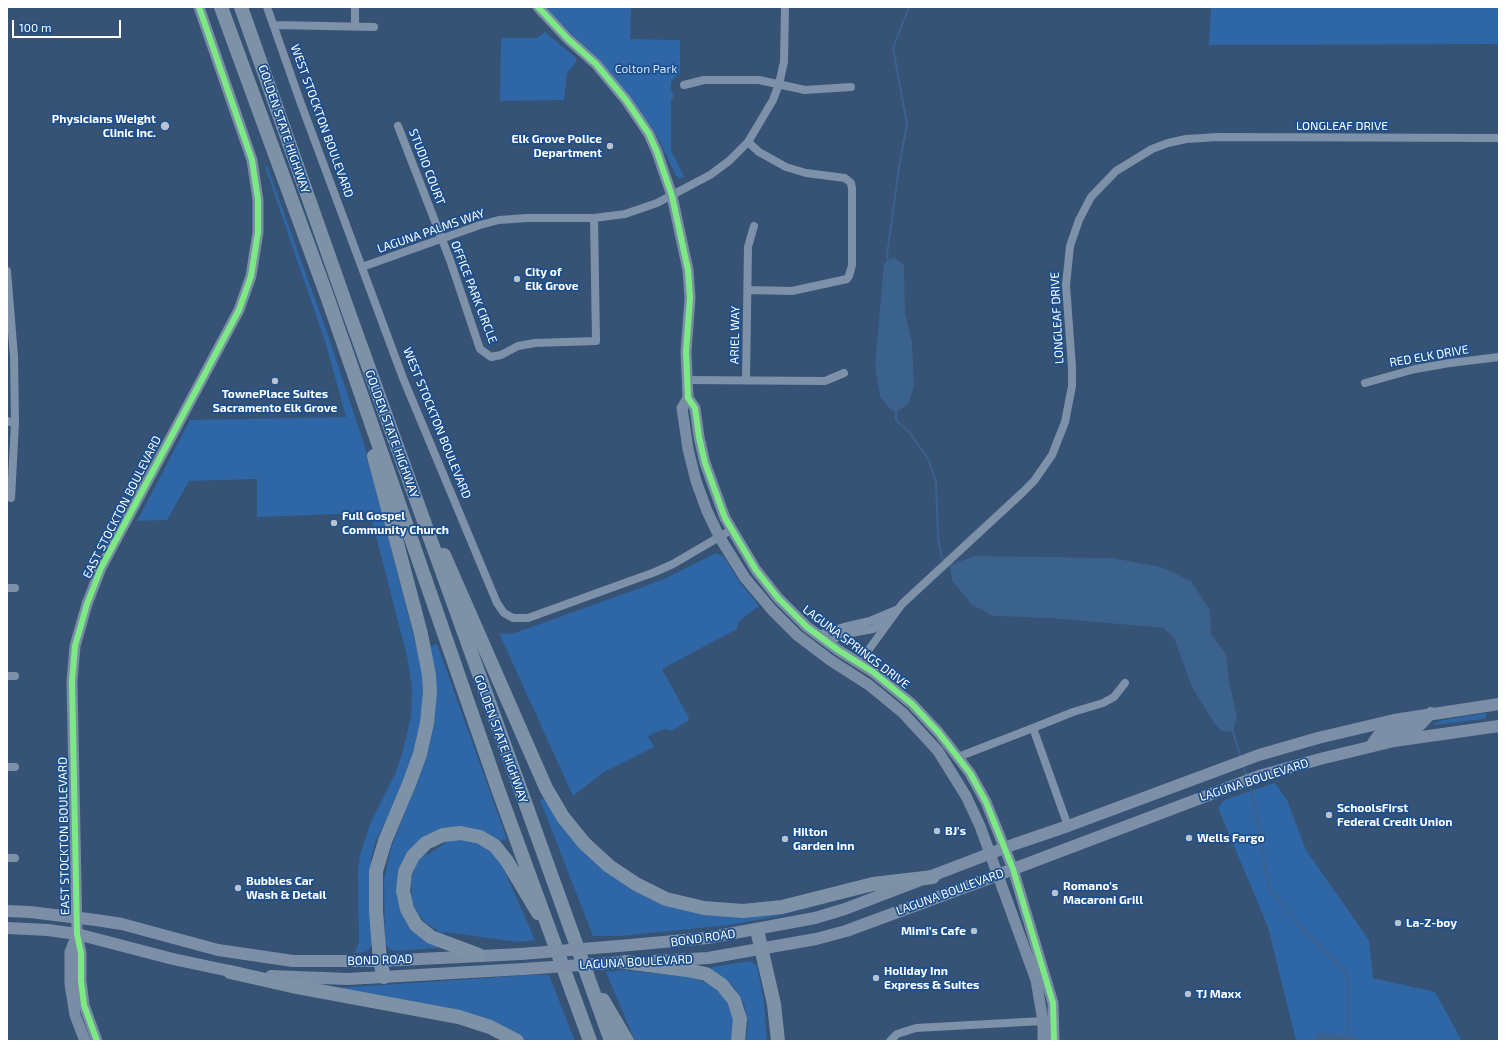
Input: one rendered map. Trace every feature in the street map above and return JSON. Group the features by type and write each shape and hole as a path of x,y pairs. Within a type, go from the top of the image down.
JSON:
{"highway":[{"name":"GOLDEN STATE HIGHWAY","path":"221,7 363,401 499,792 554,938 590,1041"},
{"name":"GOLDEN STATE HIGHWAY","path":"241,7 394,440 588,976 610,1041"},
{"path":"363,401 364,421 426,655 430,692 427,723 418,759 410,784 378,859 375,881 380,961 384,977"},
{"path":"394,440 546,788 563,817 584,843 608,866 636,884 666,899 704,908 743,911 782,907 873,884 934,877"},
{"path":"479,955 431,936 416,925 407,909 403,891 405,872 413,856 426,843 443,835 461,833 480,837 495,846 507,861 515,877 554,938"},
{"path":"757,930 763,950 774,1004 778,1041"},
{"path":"625,962 706,974 722,985 734,1000 740,1019 738,1041"},
{"path":"230,972 292,986 459,1017 490,1027 517,1041"},
{"path":"588,976 627,1041"}],"main road":[{"name":"LAGUNA BOULEVARD","path":"757,930 845,910 934,877 1005,848 1259,755 1354,728 1432,713 1499,704"},
{"path":"1371,746 1378,736 1385,732 1420,725 1432,713"},
{"name":"LAGUNA BOULEVARD","path":"384,977 708,958 763,950 816,939 846,931 1259,776 1371,746 1431,735 1499,726"},
{"name":"BOND ROAD","path":"7,911 76,917 122,924 196,946 260,958 322,962 380,961 521,954 676,942 757,930"},
{"name":"BOND ROAD","path":"7,928 48,930 77,934 230,972 287,978 348,979 384,977"}],"street":[{"name":"EAST STOCKTON BOULEVARD","path":"97,1041 84,1005 81,981 81,953 77,934 72,682 74,652 87,604 101,568 239,310 251,276 256,247 258,200 252,160 199,7"},
{"name":"WEST STOCKTON BOULEVARD","path":"267,7 406,385 497,603 504,613 513,618 528,618 661,569 720,538 731,530"},
{"path":"355,7 355,26"},
{"name":"LAGUNA SPRINGS DRIVE","path":"538,7 568,39 596,64 626,100 649,134 657,152 672,196 688,270 690,298 686,352 688,398 695,408 701,448 711,484 731,530 756,570 772,592 791,612 822,638 894,688 915,707 939,733 958,757 983,795 1013,869"},
{"name":"LAGUNA PALMS WAY","path":"362,267 480,225 499,220 527,218 594,218 625,214 652,205 672,196 721,168 748,142 765,116 779,84 785,52 785,7"},
{"path":"274,25 374,26"},
{"path":"684,85 704,80 760,80 805,90 851,87"},
{"name":"STUDIO COURT","path":"398,126 441,240"},
{"name":"LONGLEAF DRIVE","path":"859,663 896,610 937,570 1034,481 1052,455 1060,437 1070,406 1072,386 1066,285 1070,246 1079,220 1091,197 1116,171 1152,149 1168,143 1186,139 1218,137 1499,138"},
{"path":"748,142 759,152 786,167 806,173 845,178 851,183 852,188 852,265 847,279 792,291 748,290"},
{"name":"OFFICE PARK CIRCLE","path":"441,240 450,260 480,349 491,358 501,355 518,346 535,342 596,341 594,218"},
{"name":"ARIEL WAY","path":"746,380 748,247 754,226"},
{"path":"7,271 14,347 11,422 11,498"},
{"name":"RED ELK DRIVE","path":"1365,383 1415,369 1499,357"},
{"path":"687,380 825,381 844,373"},
{"name":"LAGUNA SPRINGS DRIVE","path":"688,398 682,408 688,449 701,494 720,538 745,578 786,624 830,660 869,685 903,713 928,738 966,796 980,826 997,875"},
{"name":"LONGLEAF DRIVE","path":"822,638 844,626 870,621 896,610"},
{"name":"LONGLEAF DRIVE","path":"822,638 873,629 890,619"},
{"path":"928,738 937,741 952,757 958,757 1073,712 1103,703 1114,697 1125,683"},
{"path":"869,685 880,685 906,706 915,707"},
{"path":"903,713 912,713 929,730 939,733"},
{"path":"1033,728 1068,826"},
{"path":"1013,869 1040,955 1053,1003 1054,1041"},
{"path":"997,875 1036,980 1043,1020 1043,1041"},
{"name":"EAST STOCKTON BOULEVARD","path":"77,934 70,952 70,984 75,1015 84,1041"},
{"path":"890,1041 904,1030 916,1028 1043,1020"}],"green space":[{"name":"Colton Park","path":"544,7 631,7 630,39 680,40 680,74 675,77 671,83 671,90 674,96 671,100 671,150 684,177 679,178 676,176 655,132 612,74"},
{"path":"1211,7 1499,7 1499,44 1209,45"},
{"path":"545,32 576,58 576,62 567,73 564,100 500,101 501,38 537,38"},
{"path":"267,166 328,335 364,444 422,668 423,704 419,738 406,779 375,843 371,859 369,893 372,944 369,950 365,952 355,953 359,941 358,873 360,855 370,824 395,774 402,754 411,716 412,689 407,656 370,513 257,517 257,479 189,481 167,520 137,521 190,420 346,417 326,344 265,167"},
{"path":"716,553 724,557 741,584 759,606 738,622 737,629 662,669 689,718 688,721 671,731 664,729 648,736 654,747 604,772 573,796 499,633 512,634 662,580"},
{"path":"437,644 507,839 499,841 486,832 467,827 447,827 429,834 398,897 438,944 437,948 395,951 388,948 385,944 384,879 391,848 419,776 429,647"},
{"path":"1486,713 1486,718 1482,719 1434,725 1434,723 1443,720"},
{"path":"1275,783 1287,800 1306,850 1369,940 1373,978 1435,992 1462,1041 1296,1041 1268,927 1218,808 1224,800"},
{"path":"548,797 563,823 666,903 808,905 809,908 768,918 729,925 621,936 593,936 540,800"},
{"path":"455,839 475,842 492,852 502,865 535,940 518,942 444,932 443,934 426,923 417,913 412,901 411,881 415,866 422,855 429,854 445,843 446,840"},
{"path":"750,961 757,965 764,1002 767,1041 746,1041 748,1022 744,1004 734,987 723,978 710,971 712,967"},
{"path":"622,970 691,977 712,985 729,1003 733,1013 734,1041 635,1041 606,972"},
{"path":"549,975 575,1041 526,1041 506,1030 336,988"}],"shaded area":[{"path":"894,257 904,265 905,312 912,343 914,387 908,404 896,412 889,408 880,396 875,365 884,263"},
{"path":"975,556 1112,558 1161,567 1191,581 1210,610 1211,634 1226,654 1229,681 1237,717 1233,732 1222,731 1214,723 1192,687 1174,638 1164,628 1051,618 993,616 971,604 952,580 950,565"},
{"path":"1319,1032 1354,1037 1361,1041 1314,1041"}],"waterway":[{"path":"888,261 887,255 899,167 907,124 893,48 909,7"},
{"path":"896,412 896,420 910,433 928,459 936,482 938,537 942,558 946,561"},
{"path":"1233,732 1241,758"},
{"path":"1243,766 1247,777"},
{"path":"1249,785 1253,796 1269,888 1297,923 1346,972 1349,990 1347,1036"}],"cycle path":[{"path":"97,1041 84,1005 81,981 81,953 77,934 72,681 75,646 87,604 101,568 239,310 251,276 258,232 258,200 252,160 199,7"},
{"path":"538,7 568,39 596,64 626,100 649,134 657,152 672,196 688,270 690,298 686,352 688,398 695,408 699,437 705,463 725,518 756,570 778,598 807,627 838,650 873,672 912,704 939,733 970,773 986,802 1013,869 1053,1003 1054,1041"}],"place":[{"name":"Physicians Weight Clinic Inc.","path":"165,126"},
{"name":"Elk Grove Police Department","path":"610,146"},
{"name":"City of Elk Grove","path":"517,279"},
{"name":"TownePlace Suites Sacramento Elk Grove","path":"275,381"},
{"name":"Full Gospel Community Church","path":"334,523"},
{"name":"SchoolsFirst Federal Credit Union","path":"1329,815"},
{"name":"BJ's","path":"937,831"},
{"name":"Wells Fargo","path":"1189,838"},
{"name":"Hilton Garden Inn","path":"785,839"},
{"name":"Bubbles Car Wash & Detail","path":"238,888"},
{"name":"Romano's Macaroni Grill","path":"1055,893"},
{"name":"La-Z-boy","path":"1398,923"},
{"name":"Mimi's Cafe","path":"974,931"},
{"name":"Holiday Inn Express & Suites","path":"876,978"},
{"name":"TJ Maxx","path":"1188,994"}]}
